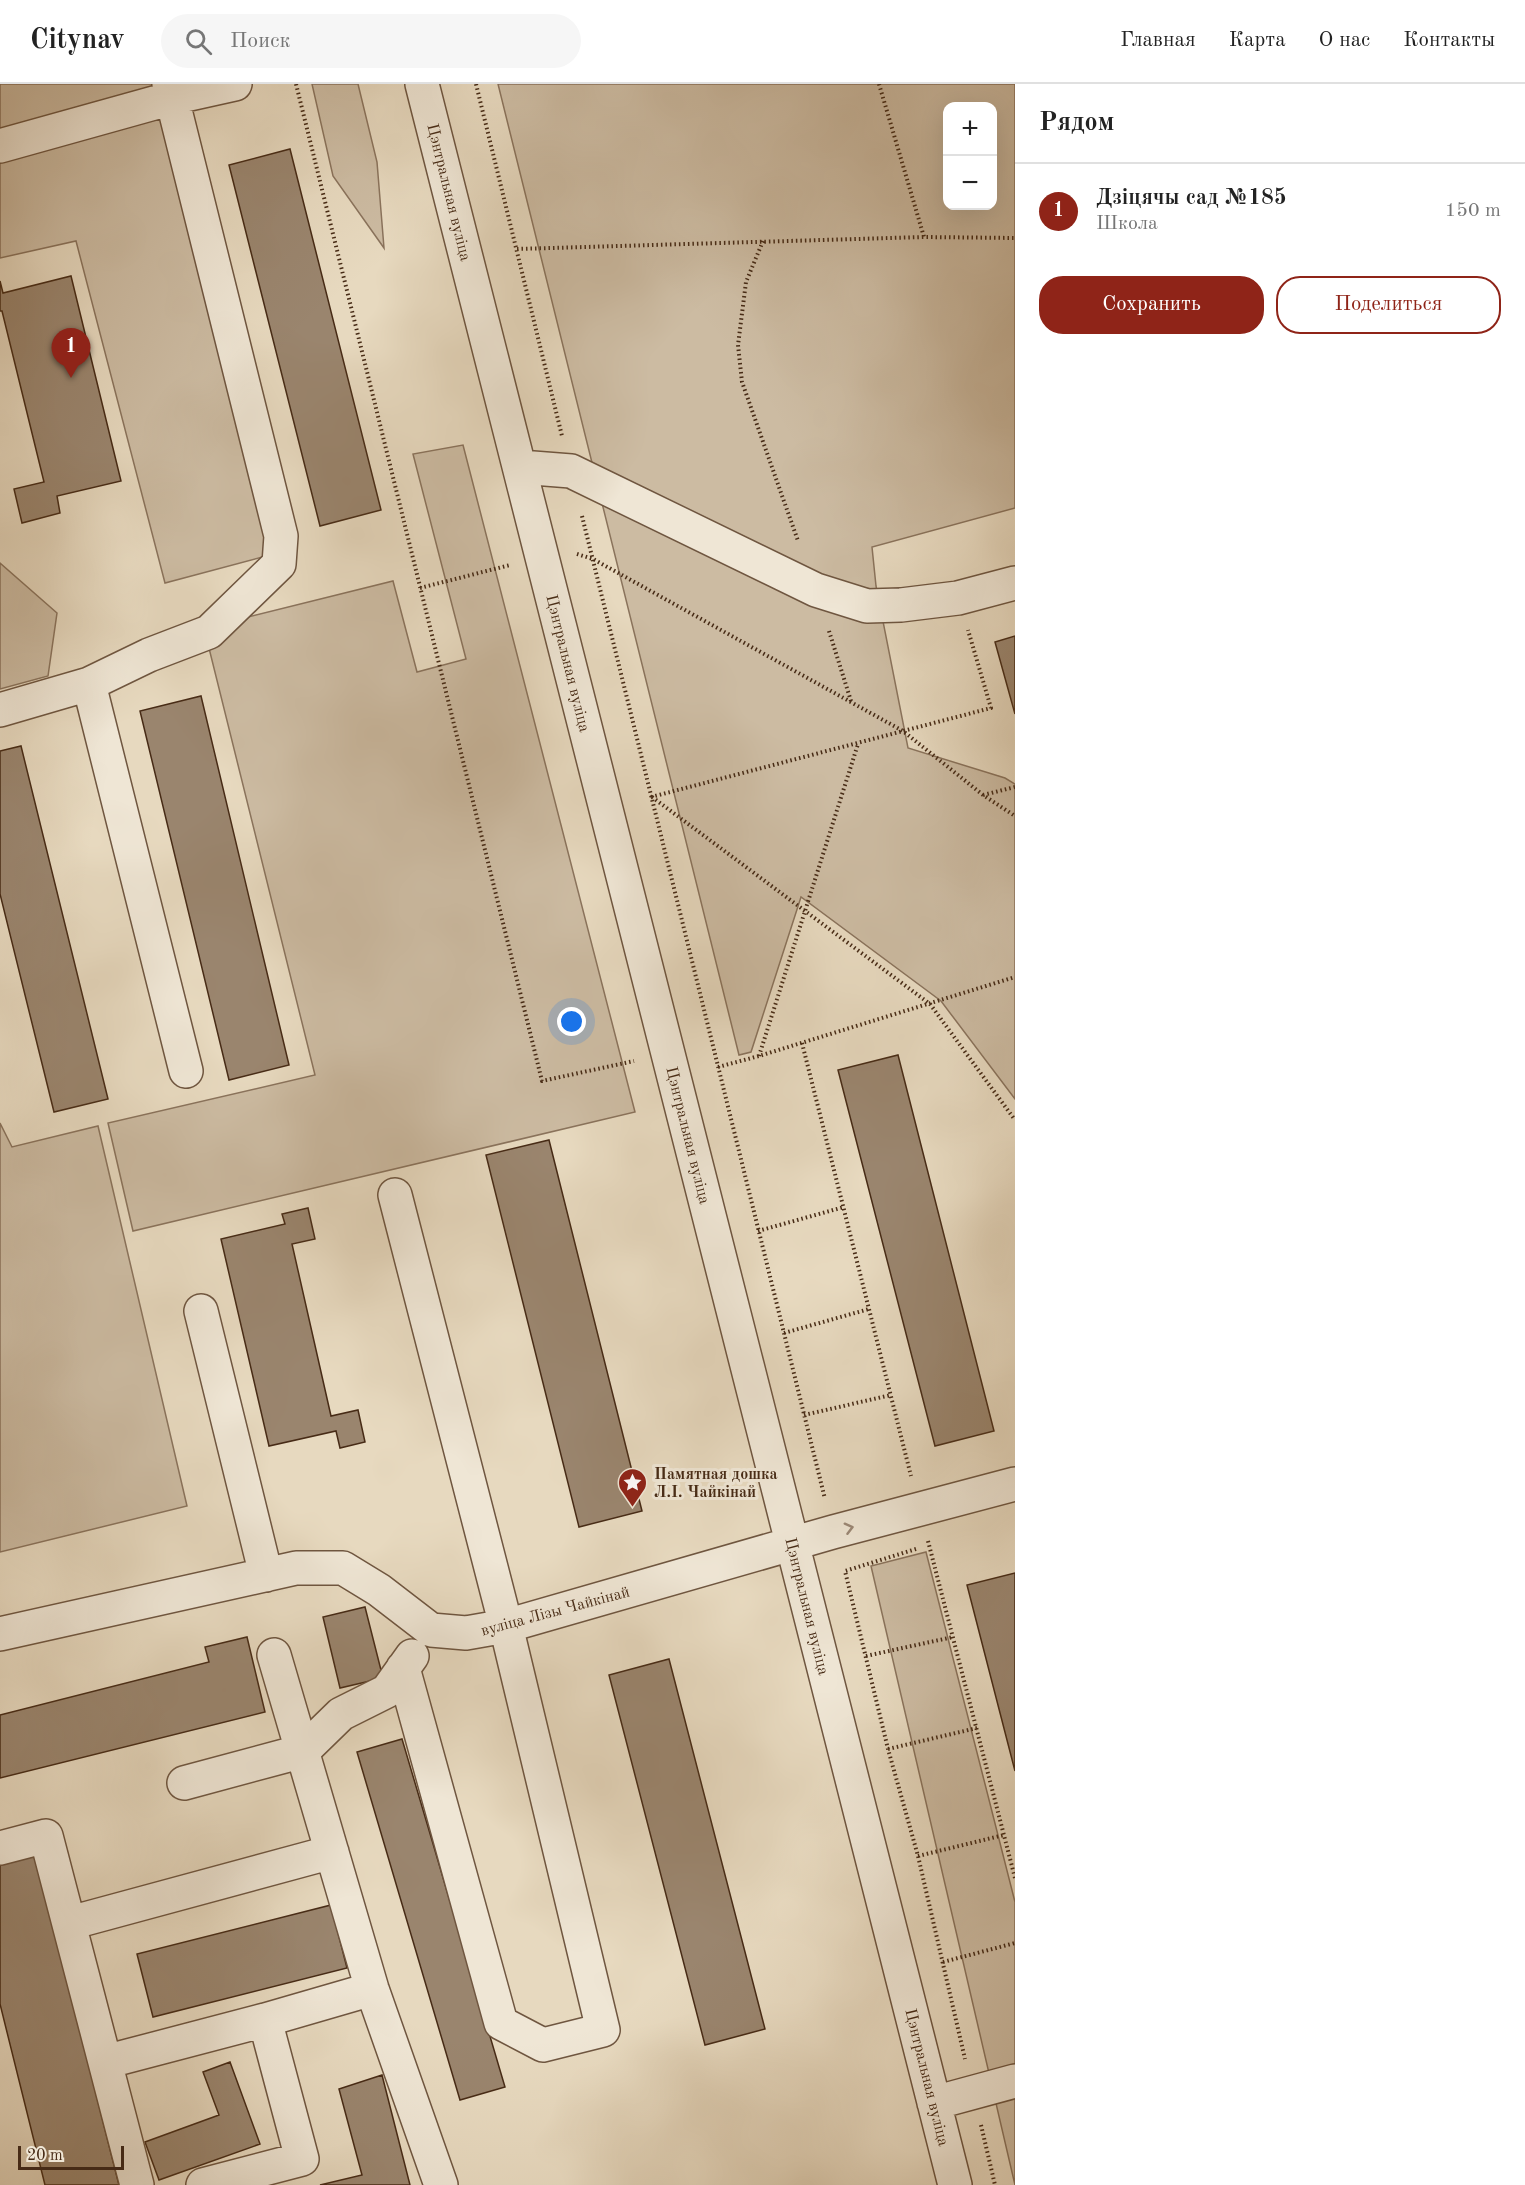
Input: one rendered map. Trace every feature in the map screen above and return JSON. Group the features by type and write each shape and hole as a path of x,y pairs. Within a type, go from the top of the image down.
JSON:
{"street":[{"path":"0,146 171,91 235,84"},
{"name":"Цэнтральная вуліца","path":"422,84 955,2185"},
{"path":"0,710 89,684 149,655 209,632 279,564 281,536 171,91"},
{"path":"519,467 571,471 816,590 867,606 901,605 958,598 1015,583"},
{"path":"89,684 186,1071"},
{"path":"395,1195 507,1626 603,2030 543,2045 501,2022 403,1668"},
{"path":"201,1311 266,1575"},
{"name":"вуліца Лізы Чайкінай","path":"431,1630 466,1633 507,1626 793,1544 1015,1484"},
{"path":"0,1634 296,1568 343,1568 379,1590 431,1630 387,1691 341,1714 303,1751 184,1783"},
{"path":"274,1655 372,1989 441,2185"},
{"path":"0,1848 46,1836 137,2185"},
{"path":"70,1923 332,1852"},
{"path":"105,2062 372,1989"},
{"path":"203,2185 302,2159 265,2020"},
{"path":"934,2103 1015,2081"}],"path":[{"path":"296,84 542,1082 644,1059"},
{"path":"476,84 825,1502"},
{"path":"879,84 924,237"},
{"path":"516,249 924,237 1015,238"},
{"path":"763,241 746,282 738,345 741,382 816,590 851,702"},
{"path":"593,560 903,731 982,795 1015,816"},
{"path":"420,588 519,562"},
{"path":"651,797 991,708 958,598"},
{"path":"759,1056 859,743"},
{"path":"982,795 1015,787"},
{"path":"651,797 930,1004 1015,1120"},
{"path":"718,1067 1015,977"},
{"path":"802,1043 1015,1878"},
{"path":"758,1231 844,1207"},
{"path":"784,1333 869,1309"},
{"path":"804,1415 891,1395"},
{"path":"845,1571 888,1749 918,1856 995,2185"},
{"path":"866,1656 953,1637"},
{"path":"888,1749 976,1728"},
{"path":"918,1856 1004,1835"},
{"path":"943,1962 1015,1943"}],"shaded area":[{"path":"0,84 158,84 274,554 165,583 76,241 0,258"},
{"path":"312,84 358,84 377,162 384,248 333,176"},
{"path":"498,84 1015,84 1015,508 872,547 876,586 908,748 1005,778 1015,784 1015,1099 941,1001 801,897 751,1052 739,1055"},
{"path":"463,445 635,1112 133,1231 108,1123 315,1075 204,628 393,581 417,672 466,659 413,454"},
{"path":"0,563 57,613 48,676 0,689"},
{"path":"0,1123 12,1147 98,1126 187,1506 0,1552"},
{"path":"926,1552 1015,1902 1015,2185 871,1566"}],"building":[{"path":"290,149 381,510 320,526 229,165"},
{"path":"71,276 121,481 57,496 60,513 22,523 14,489 44,482 2,311 0,311 0,281 3,293"},
{"path":"1015,636 1015,714 995,642"},
{"path":"201,696 289,1065 229,1080 140,711"},
{"path":"21,746 108,1099 54,1112 0,894 0,751"},
{"path":"898,1055 994,1431 935,1446 838,1070"},
{"path":"549,1140 642,1511 579,1527 486,1155"},
{"path":"308,1208 315,1239 292,1244 331,1416 358,1410 365,1442 340,1448 336,1431 269,1446 221,1239 285,1224 282,1214"},
{"path":"1015,1573 1015,1771 967,1585"},
{"path":"365,1607 383,1678 340,1688 323,1617"},
{"path":"247,1637 265,1712 0,1778 0,1715 209,1662 205,1647"},
{"path":"669,1659 765,2029 705,2045 609,1675"},
{"path":"402,1739 505,2087 460,2100 357,1752"},
{"path":"36,1855 119,2185 45,2185 0,2004 0,1863"},
{"path":"331,1905 347,1968 153,2017 137,1954"},
{"path":"230,2062 260,2144 159,2180 145,2142 219,2115 203,2072"},
{"path":"382,2075 410,2185 320,2185 362,2175 339,2089"}],"place":[{"name":"Дзіцячы сад №185","path":"71,378"},
{"name":"Памятная дошка Л.І. Чайкінай","path":"633,1508"}]}
